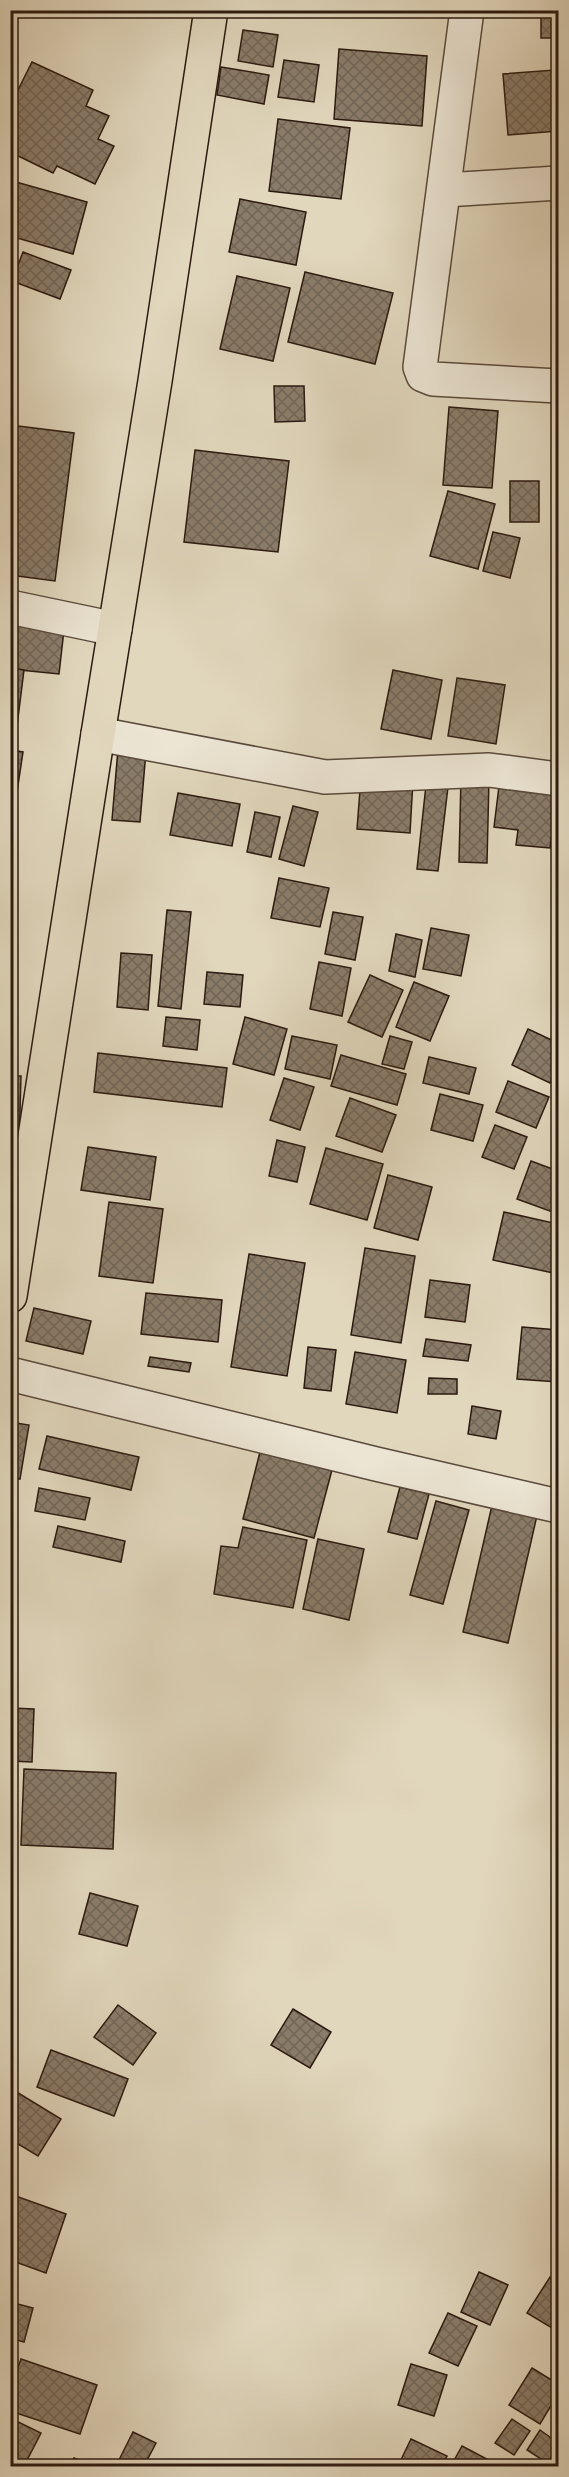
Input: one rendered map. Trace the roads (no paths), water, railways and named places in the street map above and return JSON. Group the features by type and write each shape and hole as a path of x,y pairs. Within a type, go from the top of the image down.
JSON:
{"main road":[{"path":"10,1296 21,1172 116,629 211,10"}],"street":[{"path":"467,10 421,359 422,373 433,379 558,386"},
{"path":"445,190 558,183"},
{"path":"10,606 116,629"},
{"path":"98,734 325,777 489,770 558,779"},
{"path":"10,1374 558,1506"}]}
